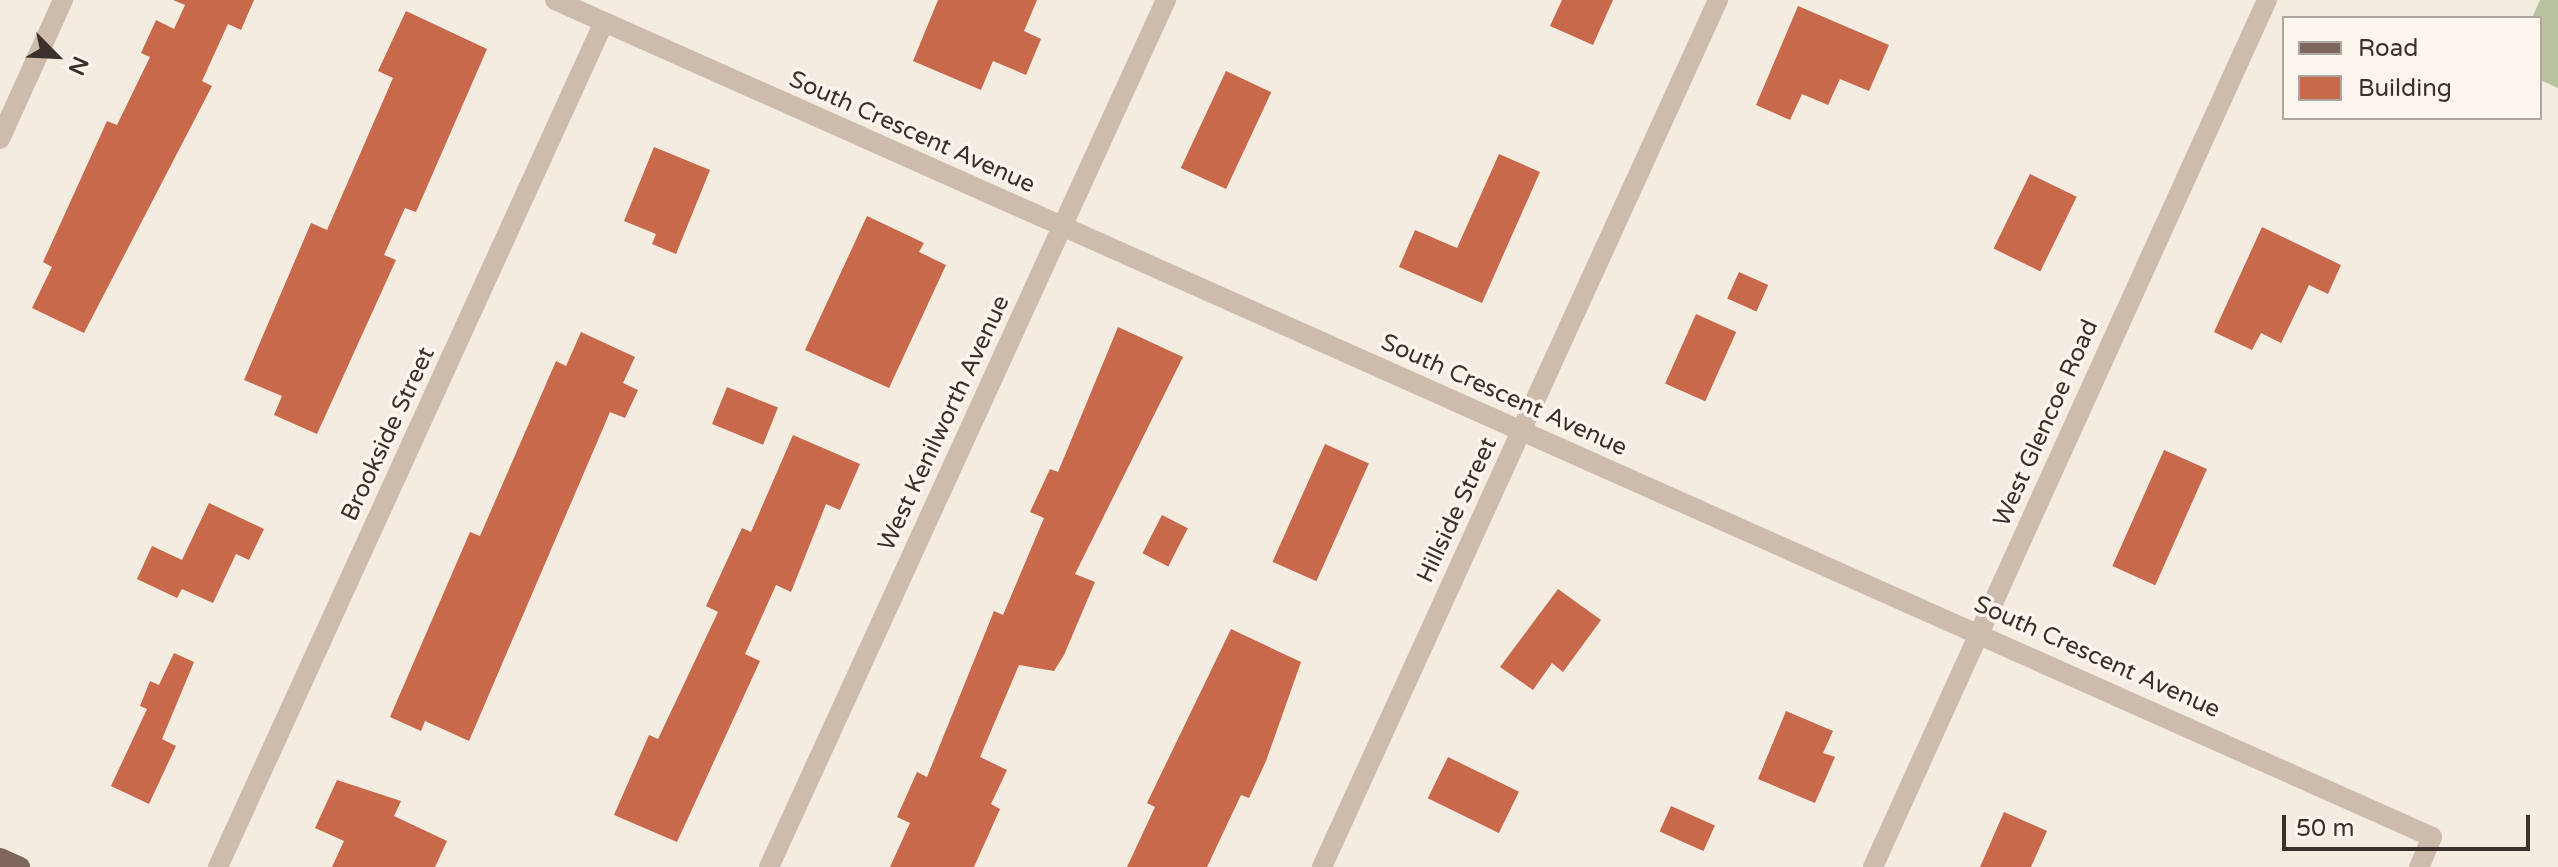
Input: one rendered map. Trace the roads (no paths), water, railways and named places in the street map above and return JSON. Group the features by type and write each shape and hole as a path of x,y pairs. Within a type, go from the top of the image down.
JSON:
{"main road":[{"path":"0,858 20,867"}],"street":[{"path":"0,139 63,0"},
{"name":"South Crescent Avenue","path":"555,0 1062,228 1980,632 2432,837 2419,867"},
{"name":"West Kenilworth Avenue","path":"769,867 1166,0"},
{"name":"Hillside Street","path":"1322,867 1718,0"},
{"name":"West Glencoe Road","path":"1873,867 2267,0"},
{"name":"Brookside Street","path":"218,867 604,22"}]}
